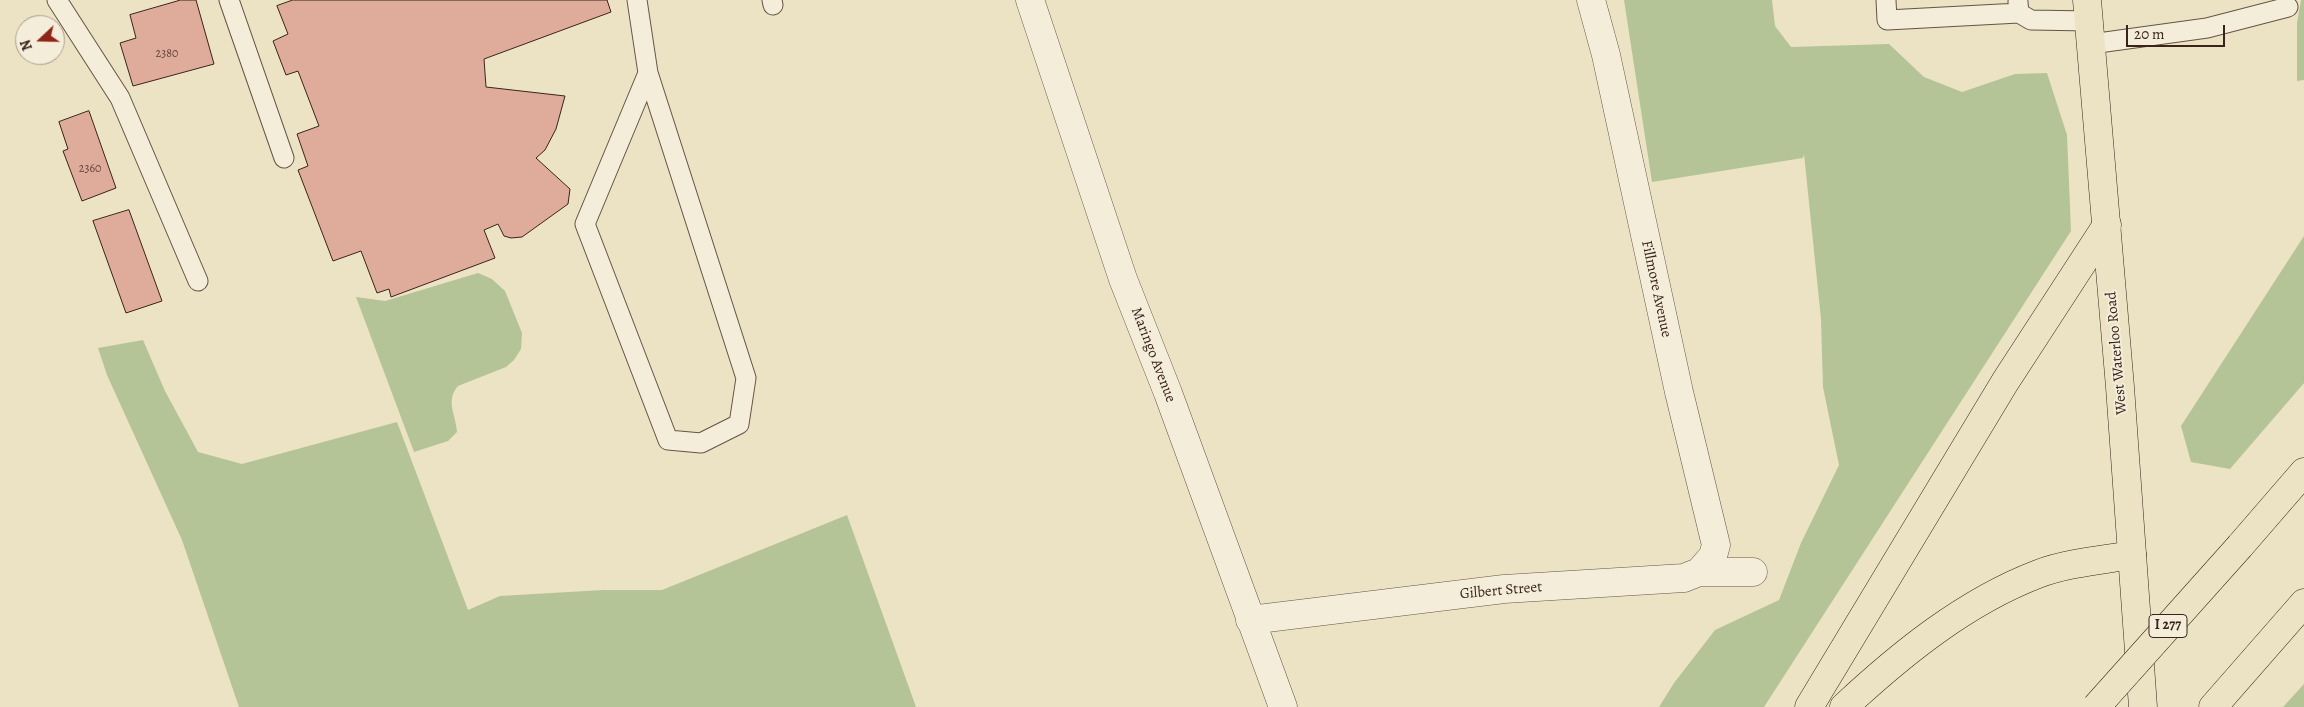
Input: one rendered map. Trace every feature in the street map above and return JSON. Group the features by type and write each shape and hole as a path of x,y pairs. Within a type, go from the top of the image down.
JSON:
{"main road":[{"name":"West Waterloo Road","path":"2089,21 2107,225 2143,707"},
{"path":"1809,707 2005,382 2107,225"},
{"name":"I 277","path":"2096,707 2304,472"},
{"path":"1844,707 1911,650 1994,594 2040,574 2132,555"},
{"path":"2212,707 2304,603"}],"street":[{"name":"Maringo Avenue","path":"1030,0 1123,279 1171,402 1283,707"},
{"name":"Fillmore Avenue","path":"1591,0 1606,55 1679,392 1716,545 1713,556 1699,572"},
{"name":"Gilbert Street","path":"1250,620 1504,589 1684,578 1699,572 1753,572"}],"lane":[{"path":"57,0 120,98 198,281"},
{"path":"229,0 284,158"},
{"path":"637,0 648,73 746,378 739,424 701,443 668,440 585,224 648,73"},
{"path":"1886,0 1887,20 2018,6 2031,20 2089,21 2207,28 2288,7"}],"green space":[{"path":"1624,0 1772,0 1775,26 1791,47 1889,44 1924,77 1962,92 2015,74 2047,73 2067,135 2071,231 1764,707 1659,707 1674,683 1715,630 1779,600 1801,543 1839,465 1823,387 1821,319 1804,154 1803,158 1652,182"},
{"path":"2301,0 2304,0 2304,80 2297,81 2297,23"},
{"path":"2304,236 2304,383 2230,469 2191,462 2181,426"},
{"path":"478,273 492,279 505,291 522,333 521,349 514,360 506,367 458,386 452,397 452,408 457,432 448,441 414,452 356,297 385,301"},
{"path":"143,340 165,391 198,452 242,464 397,422 468,610 500,596 603,590 662,590 847,515 916,707 239,707 182,540 107,375 98,348"},
{"path":"2304,684 2304,707 2283,707"}],"building":[{"path":"181,0 196,0 214,64 133,86 120,43 136,38 130,15"},
{"path":"293,0 607,0 611,12 484,59 486,87 565,96 556,129 545,150 536,158 570,189 568,204 522,237 511,238 504,236 498,224 484,230 495,258 391,297 389,289 377,293 361,251 333,261 298,170 308,166 297,134 319,126 298,71 286,75 273,41 288,34 277,6"},
{"path":"89,111 116,188 82,201 63,151 68,149 59,122"},
{"path":"129,210 162,301 126,313 93,221"}]}
